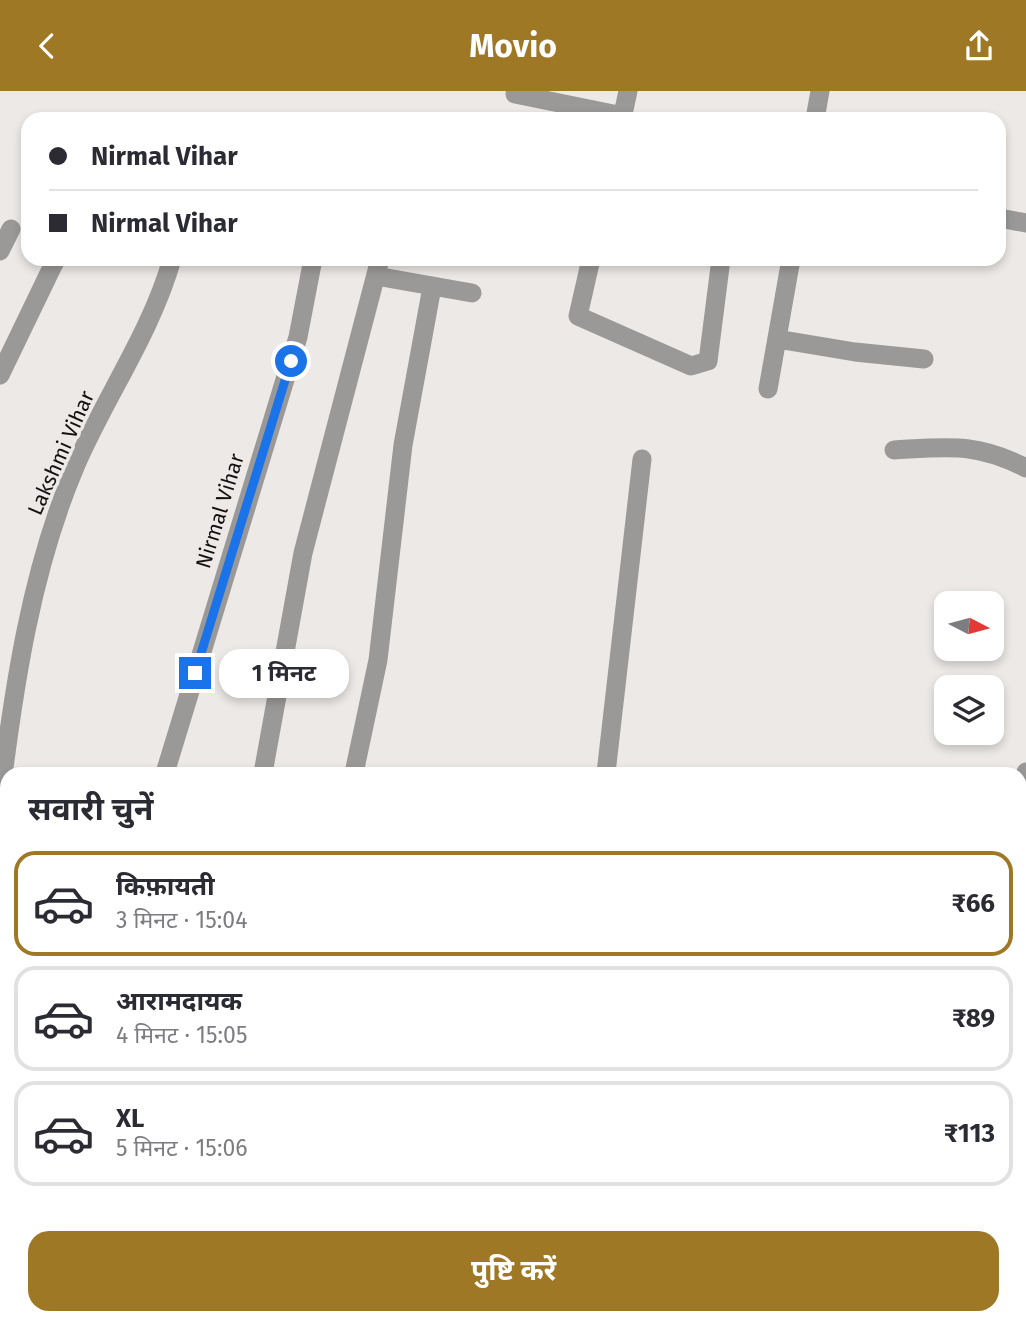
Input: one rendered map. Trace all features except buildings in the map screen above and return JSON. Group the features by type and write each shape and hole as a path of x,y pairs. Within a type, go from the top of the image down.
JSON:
{"street":[{"path":"624,112 628,91"},
{"path":"816,112 820,91"},
{"path":"515,94 596,112"},
{"path":"1006,219 1026,223"},
{"path":"0,251 11,229"},
{"path":"0,375 53,266"},
{"name":"Lakshmi Vihar","path":"5,767 33,594 56,514 76,464 146,325 169,266"},
{"name":"Nirmal Vihar","path":"166,767 298,337 312,266"},
{"path":"589,266 578,316 691,366 708,361 720,266"},
{"path":"768,389 790,266"},
{"path":"264,767 303,554 378,267 432,287 472,293"},
{"path":"355,767 378,660 403,445 432,287"},
{"path":"777,339 855,352 924,359"},
{"path":"894,450 959,447 984,450 1026,468"},
{"path":"607,767 642,459"}],"route":[{"path":"195,673 291,361"}]}
